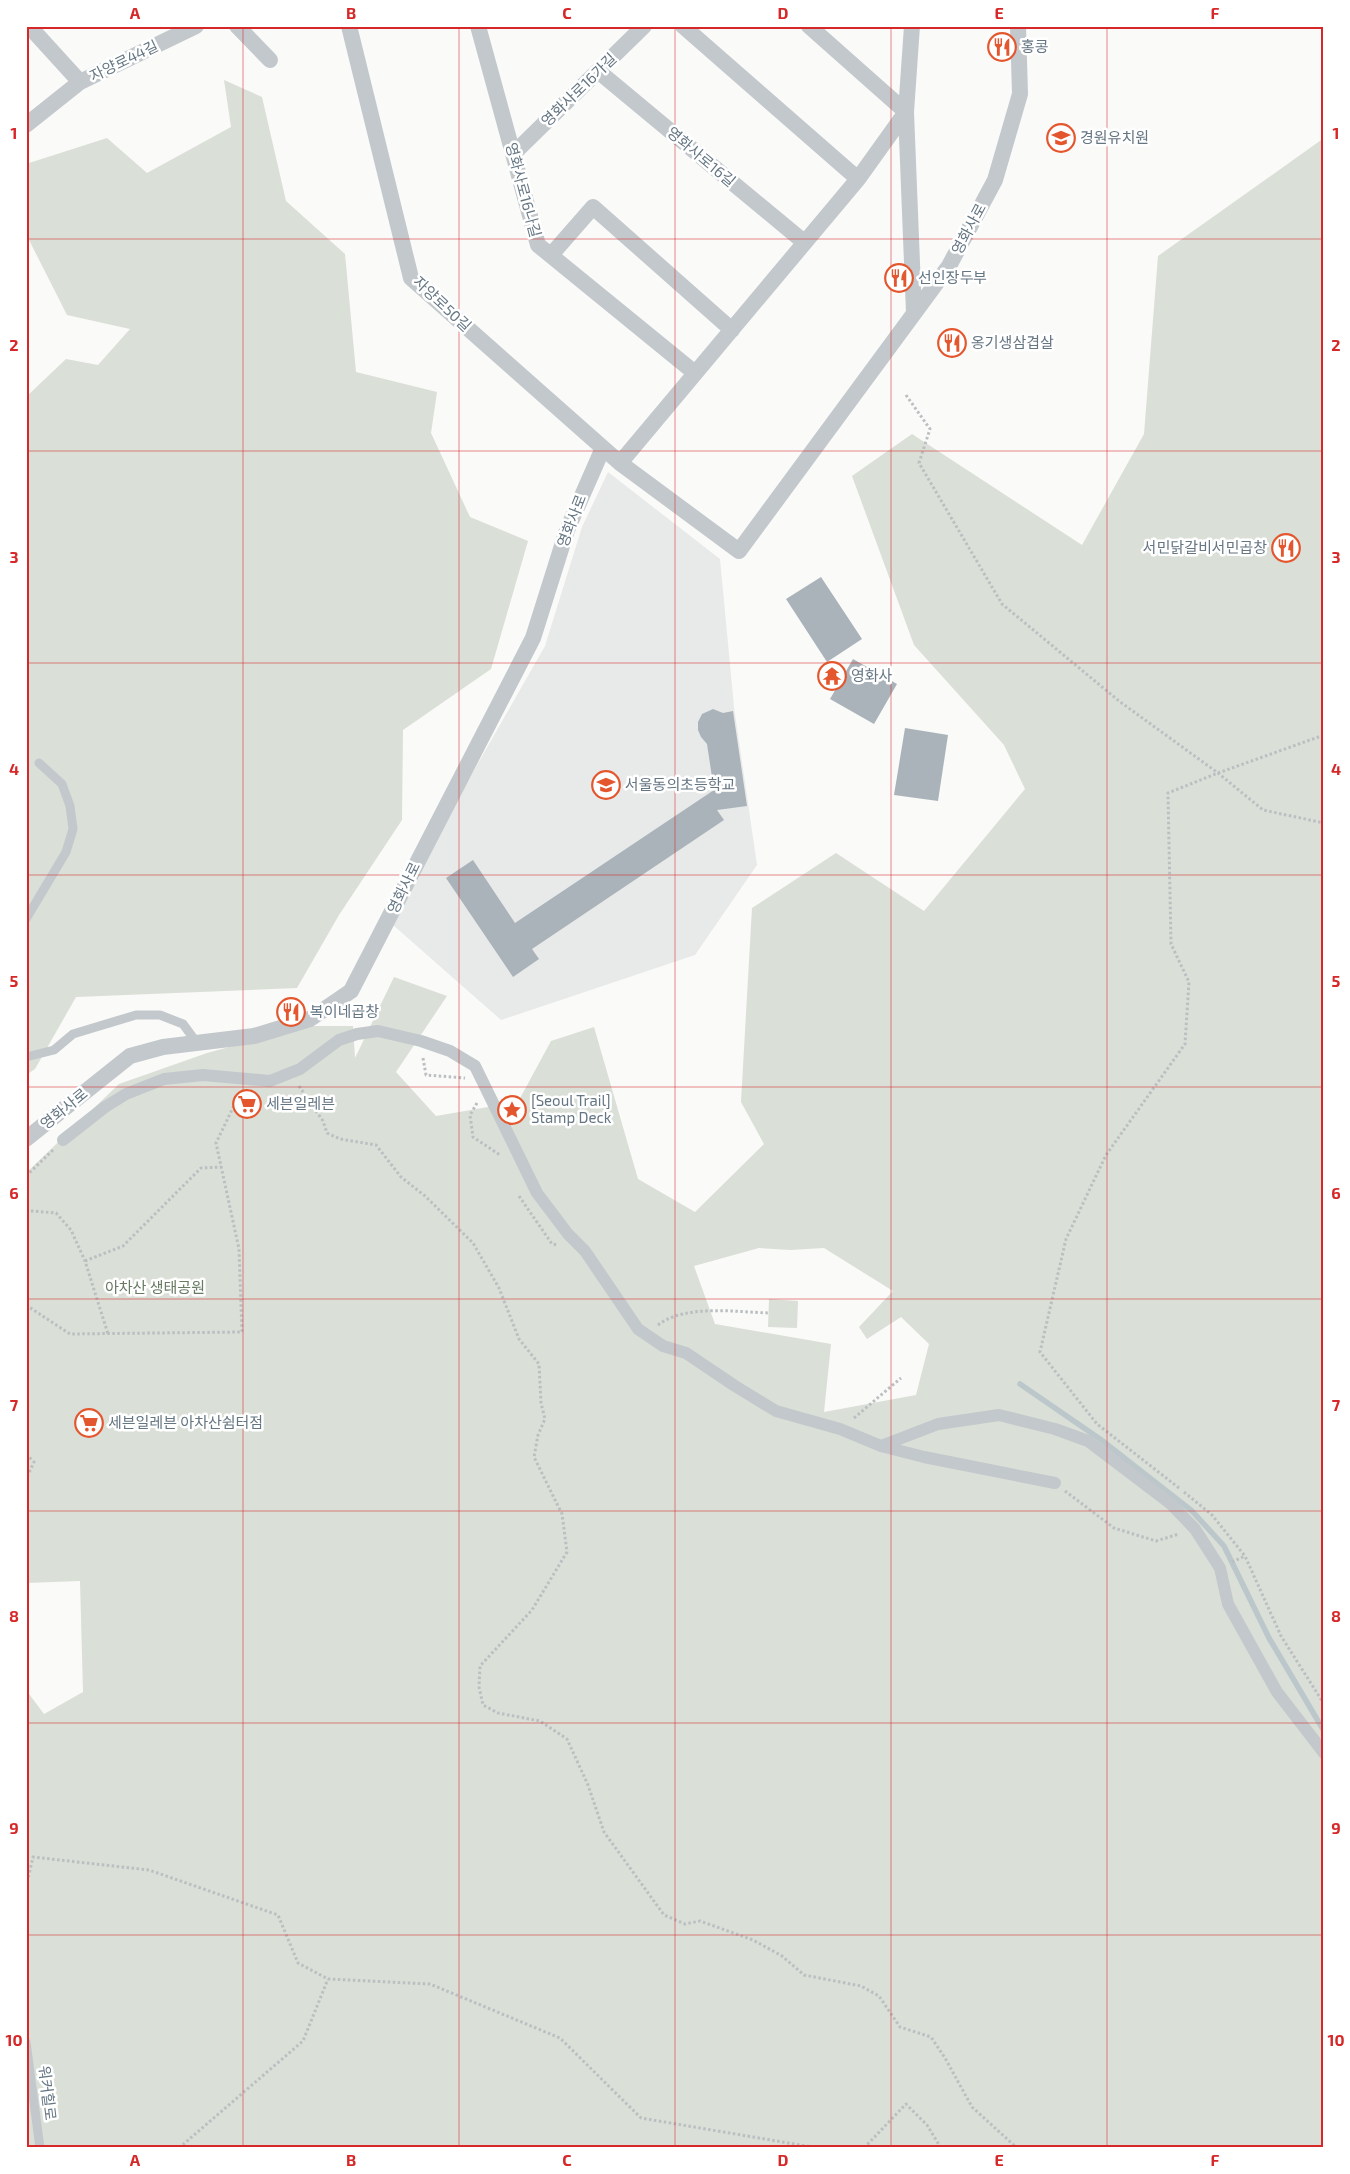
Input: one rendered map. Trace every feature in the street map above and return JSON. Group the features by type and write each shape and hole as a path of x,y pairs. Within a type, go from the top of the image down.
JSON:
{"street":[{"name":"자양로44길","path":"29,26 80,82"},
{"name":"자양로44길","path":"26,125 80,82 196,26"},
{"path":"237,26 270,60"},
{"name":"자양로50길","path":"349,26 411,278 620,463"},
{"name":"영화사로16나길","path":"478,26 538,245 695,373"},
{"name":"영화사로16가길","path":"513,154 644,26"},
{"path":"683,26 858,179"},
{"path":"809,26 906,112"},
{"path":"912,26 906,112 914,313"},
{"name":"영화사로","path":"620,463 739,551 949,266 995,180 1020,94 1018,26"},
{"name":"영화사로16길","path":"598,71 804,242"},
{"path":"620,463 858,179 906,112"},
{"path":"551,255 593,207 732,330"},
{"name":"영화사로","path":"26,1139 130,1056 163,1047 254,1036 310,1019 351,991 533,638 567,530 602,448"},
{"path":"63,1140 105,1107 126,1094 164,1079 203,1075 270,1081 300,1069 339,1040 357,1034 378,1031 421,1041 450,1051 475,1066 537,1193 568,1234 585,1252 638,1330 663,1346 686,1352 735,1386 776,1410 840,1429 881,1446 924,1457 1055,1483"},
{"path":"881,1446 938,1424 999,1415 1088,1441 1171,1504 1195,1529 1220,1568 1228,1604 1277,1692 1324,1753"}],"lane":[{"path":"26,919 66,852 73,829 70,806 62,784 39,763"},
{"path":"26,1057 54,1050 73,1034 136,1015 160,1015 183,1024 197,1043"},
{"name":"워커힐로","path":"26,2042 40,2148"}],"path":[{"path":"906,395 930,428 919,463 1002,604 1119,701 1218,773 1263,810 1324,823"},
{"path":"1324,735 1218,773 1168,794 1170,944 1189,982 1185,1044 1106,1155 1066,1239 1040,1352 1097,1424 1212,1515 1245,1556 1281,1636 1324,1704"},
{"path":"421,1041 426,1075 466,1079"},
{"path":"289,1074 323,1121 327,1133 340,1139 376,1144 401,1178 425,1196 474,1243 499,1288 519,1339 539,1364 541,1403 545,1419 538,1435 534,1457 562,1514 566,1552 532,1610 480,1666 479,1687 484,1705 498,1713 540,1721 567,1739 588,1785 604,1832 664,1915 685,1924 700,1921 753,1940 782,1956 804,1975 861,1986 879,1996 900,2027 930,2037 945,2058 972,2107 1016,2146"},
{"path":"26,1305 70,1334 242,1332 238,1249 216,1144 246,1078"},
{"path":"474,1094 478,1102 470,1115 473,1137 505,1158"},
{"path":"26,1176 63,1140"},
{"path":"84,1261 123,1246 201,1168 221,1167"},
{"path":"518,1192 521,1201 552,1244 585,1252"},
{"path":"26,1212 56,1214 71,1230 84,1261 108,1334"},
{"path":"646,1334 663,1321 678,1314 710,1312 769,1313"},
{"path":"840,1429 901,1378"},
{"path":"26,1454 34,1462 26,1479"},
{"path":"1055,1483 1114,1528 1156,1541 1195,1529"},
{"path":"26,1887 33,1857 149,1870 278,1915 298,1963 328,1979 430,1984 560,2038 641,2118 818,2148"},
{"path":"179,2148 303,2041 328,1979"},
{"path":"864,2148 906,2104 927,2126 941,2148"},
{"path":"1009,2148 1016,2146"}],"shaded area":[{"name":"서울동의초등학교","path":"608,472 720,559 734,707 757,865 695,955 501,1020 393,925 421,863 545,646 582,527"}],"green space":[{"path":"224,80 262,97 286,201 345,254 356,372 437,392 431,433 470,517 528,541 491,669 403,730 402,820 339,915 297,988 76,997 35,1069 26,1075 26,397 66,359 98,365 130,329 67,315 26,234 26,164 107,138 147,173 231,127"},
{"name":"아차산 생태공원","path":"1324,138 1324,2148 26,2148 26,1690 44,1714 83,1692 80,1581 26,1583 26,1173 119,1084 207,1053 307,1026 353,1026 355,1058 394,977 447,996 396,1072 436,1116 518,1102 551,1041 594,1027 638,1179 695,1212 764,1144 741,1102 752,908 836,853 924,911 1025,789 1004,745 914,645 852,476 912,434 1082,545 1144,434 1158,256","holes":["759,1248 790,1250 824,1248 893,1291 859,1327 867,1339 901,1317 929,1344 916,1395 824,1412 831,1344 715,1324 694,1266"]},
{"path":"769,1299 798,1301 797,1328 768,1327"}],"building":[{"path":"821,577 862,639 827,662 786,599"},
{"path":"853,659 897,684 874,724 830,699"},
{"path":"713,709 723,713 733,711 747,806 717,810 724,820 532,949 539,959 513,977 446,878 473,860 515,923 714,790 707,744 698,730 698,722 702,714"},
{"path":"905,728 948,735 938,801 894,795"}],"waterway":[{"path":"1020,1384 1100,1439 1192,1511 1224,1546 1269,1638 1324,1731"}],"place":[{"name":"홍콩","path":"1002,47"},
{"name":"경원유치원","path":"1061,138"},
{"name":"선인장두부","path":"899,278"},
{"name":"옹기생삼겹살","path":"952,343"},
{"name":"서민닭갈비서민곱창","path":"1286,548"},
{"name":"영화사","path":"832,676"},
{"name":"서울동의초등학교","path":"606,785"},
{"name":"복이네곱창","path":"291,1012"},
{"name":"세븐일레븐","path":"247,1104"},
{"name":"[Seoul Trail] Stamp Deck","path":"512,1110"},
{"name":"세븐일레븐 아차산쉼터점","path":"89,1423"}]}
